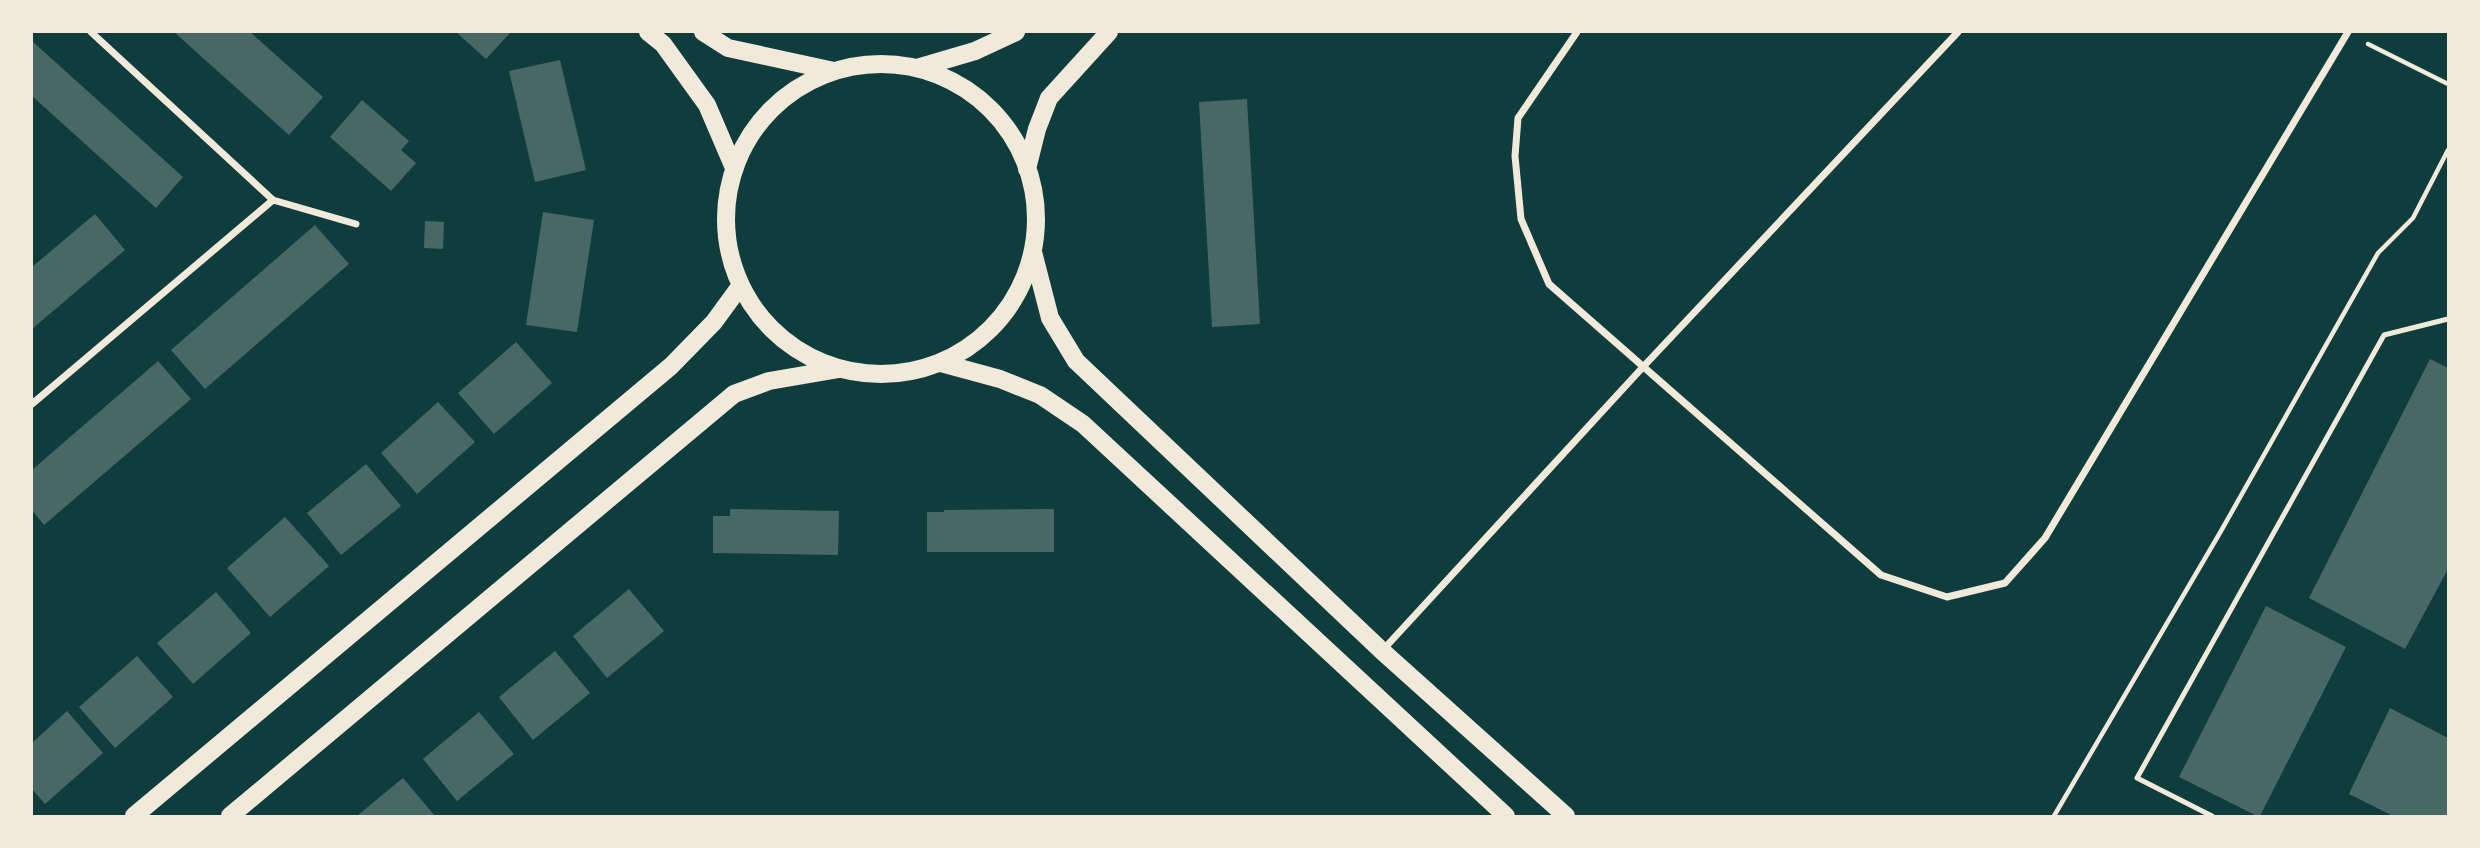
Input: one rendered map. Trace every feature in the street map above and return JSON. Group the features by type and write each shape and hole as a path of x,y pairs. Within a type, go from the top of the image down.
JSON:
{"main road":[{"path":"648,32 663,44 707,105 734,167"},
{"path":"703,32 728,48 834,71"},
{"path":"917,68 975,51 1016,32"},
{"path":"1027,169 1037,129 1049,97 1109,32"},
{"path":"877,64 917,68 946,78 979,98 1007,128 1019,146 1032,183 1037,219 1033,252 1022,285 1001,318 976,343 942,363 909,372 880,374 839,369 812,358 776,333 753,307 733,267 726,234 727,198 734,167 751,134 770,111 806,83 834,71 877,64"},
{"path":"1033,252 1050,318 1076,361 1382,650 1566,817"},
{"path":"134,817 671,366 714,322 741,285"},
{"path":"942,363 1000,379 1040,395 1083,424 1506,817"},
{"path":"230,817 734,394 769,381 839,369"}],"street":[{"path":"91,32 273,200 356,224"},
{"path":"1577,32 1518,118 1516,156 1521,219 1549,284 1881,575 1947,597 2005,583 2045,538 2348,33"},
{"path":"1382,650 1958,32"},
{"path":"32,404 273,200"}],"lane":[{"path":"2212,817 2137,778 2384,335 2448,319"}],"path":[{"path":"2348,33 2448,84"},
{"path":"2054,817 2221,531 2378,253 2413,218 2448,150"}],"building":[{"path":"174,32 250,32 323,97 289,135"},
{"path":"456,32 511,32 486,59"},
{"path":"32,41 183,177 156,208 32,96"},
{"path":"560,60 586,170 535,182 509,71"},
{"path":"1247,99 1260,324 1212,327 1199,102"},
{"path":"362,100 409,141 401,150 416,163 391,191 330,137"},
{"path":"543,212 594,220 577,332 526,325"},
{"path":"95,214 125,250 32,329 32,267"},
{"path":"425,221 444,222 443,249 424,248"},
{"path":"315,225 349,264 205,389 171,350"},
{"path":"516,342 552,383 494,434 458,393"},
{"path":"2430,359 2448,368 2448,569 2405,649 2309,598"},
{"path":"158,361 191,399 44,525 32,510 32,470"},
{"path":"438,402 475,442 417,494 381,453"},
{"path":"366,464 401,506 341,555 307,513"},
{"path":"730,509 839,511 838,555 713,553 713,516 730,516"},
{"path":"1054,509 1054,552 927,552 927,512"},
{"path":"285,517 329,566 270,617 227,568"},
{"path":"629,589 664,631 607,678 573,636"},
{"path":"216,592 251,633 193,684 157,643"},
{"path":"2266,606 2346,647 2260,816 2257,816 2179,777"},
{"path":"555,651 590,693 533,740 499,697"},
{"path":"137,656 173,697 115,748 79,707"},
{"path":"2390,708 2448,738 2448,816 2393,816 2349,794"},
{"path":"67,711 103,753 45,804 32,789 32,743"},
{"path":"479,712 514,754 457,801 423,759"},
{"path":"403,778 435,816 357,816 375,801"}]}
